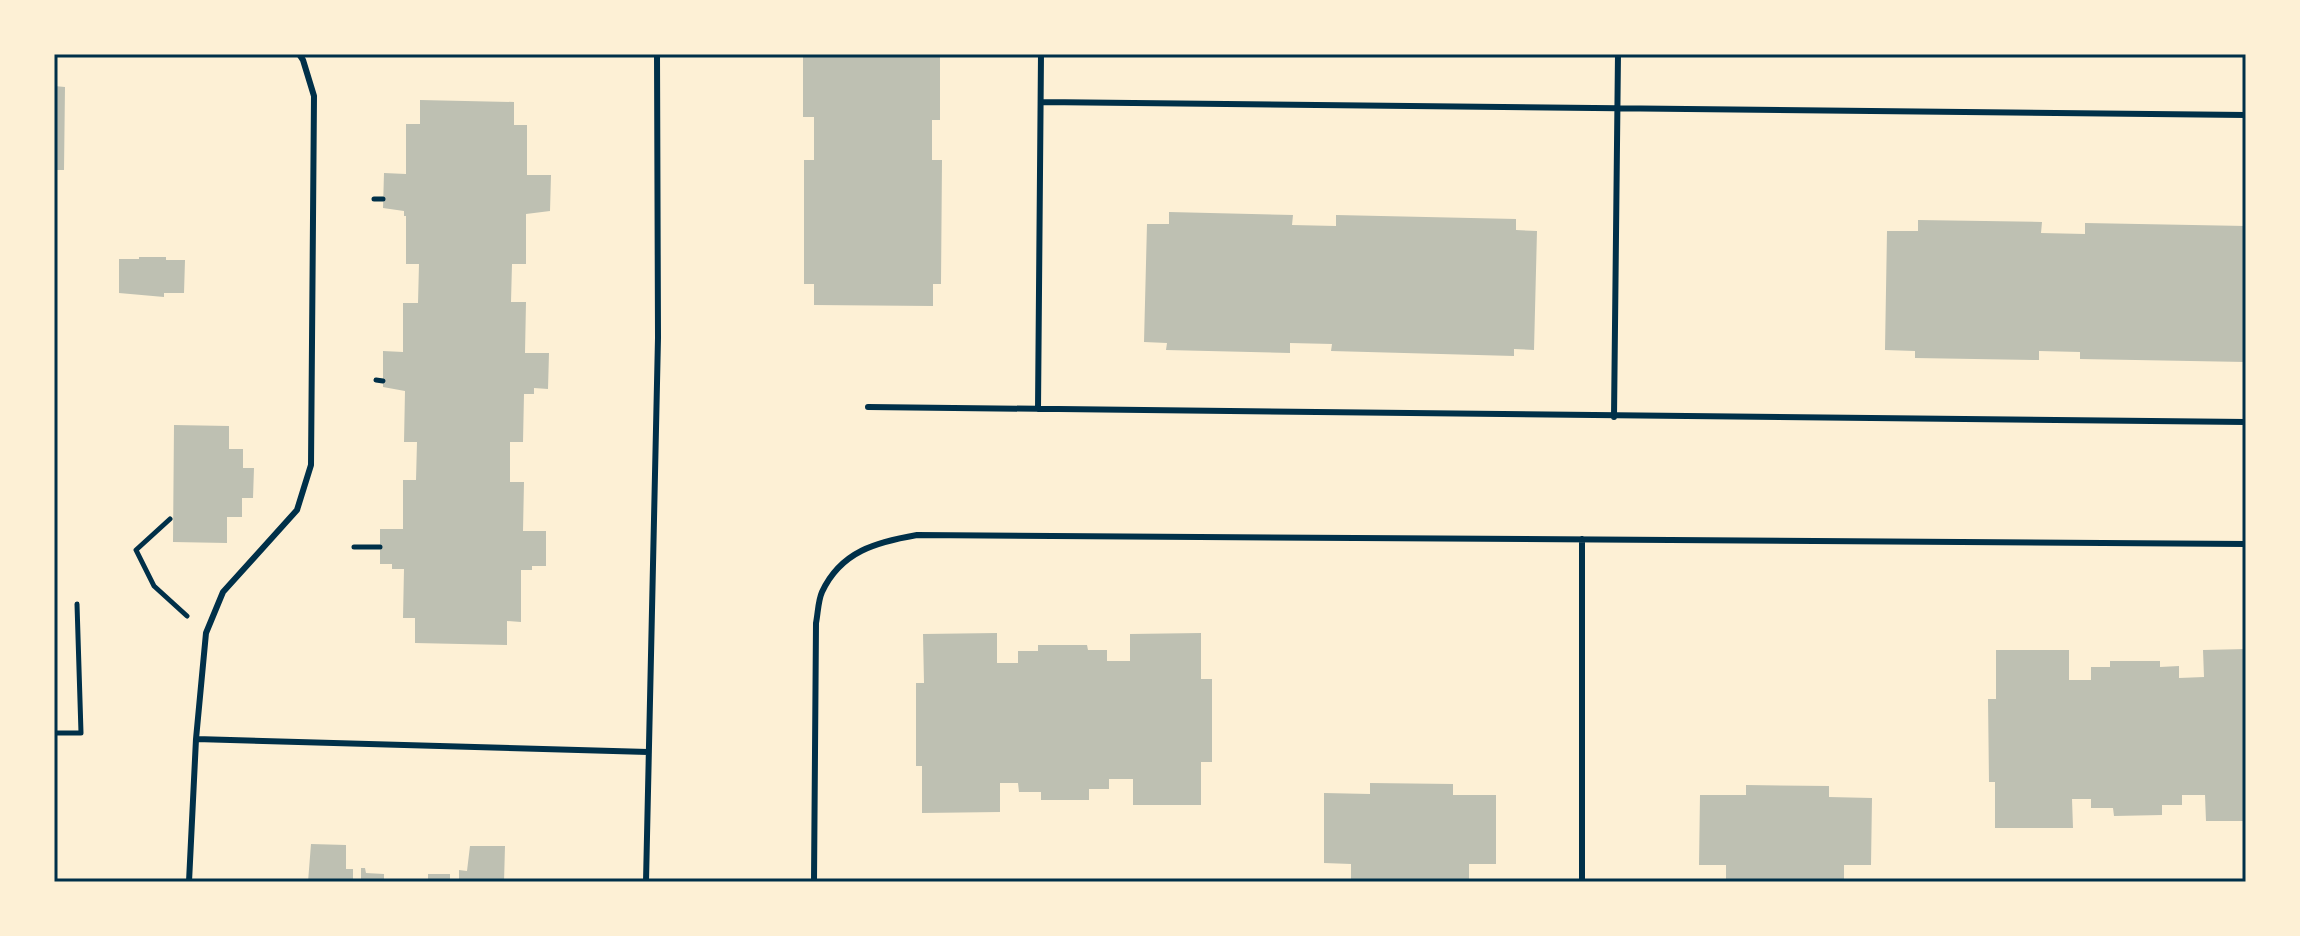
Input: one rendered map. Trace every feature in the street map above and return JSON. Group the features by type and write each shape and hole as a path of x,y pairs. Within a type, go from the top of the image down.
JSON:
{"lane":[{"path":"189,882 196,739 206,633 223,592 297,510 311,465 314,96 299,54"},
{"path":"646,882 658,338 657,54"},
{"path":"1038,409 1041,54"},
{"path":"1614,417 1618,54"},
{"path":"1041,102 2246,115"},
{"path":"868,407 2246,422"},
{"path":"814,882 816,623 822,592 846,559 879,542 917,535 2246,544"},
{"path":"1582,539 1582,882"},
{"path":"196,739 648,752"}],"path":[{"path":"374,199 383,199"},
{"path":"170,519 136,550 154,586 206,633"},
{"path":"354,547 380,547"},
{"path":"54,733 81,733 77,604"}],"building":[{"path":"803,54 940,54 940,120 932,120 932,160 942,160 941,284 933,284 933,306 814,305 814,284 804,284 804,160 814,160 814,117 803,117"},
{"path":"54,86 65,87 64,170 54,170"},
{"path":"420,100 514,102 514,125 527,125 527,175 551,175 550,211 526,214 526,264 512,264 511,302 526,302 525,353 549,353 548,389 534,388 534,394 524,394 523,442 510,442 510,482 524,482 523,531 546,531 546,566 521,570 521,622 507,621 507,645 415,643 415,618 403,618 404,569 392,569 392,564 380,564 380,529 403,529 403,480 416,480 417,442 404,442 405,391 383,387 383,351 403,352 403,303 418,303 419,264 406,264 404,211 383,208 384,173 406,174 406,124 420,124"},
{"path":"1169,212 1293,215 1292,225 1336,226 1336,215 1516,219 1516,230 1537,231 1534,350 1514,349 1514,356 1331,351 1332,344 1290,343 1290,353 1166,350 1167,343 1144,342 1147,224 1169,224"},
{"path":"1918,220 2042,222 2041,233 2085,234 2085,223 2246,226 2246,362 2080,359 2080,352 2039,351 2039,360 1915,358 1915,351 1885,350 1887,231 1918,231"},
{"path":"119,259 185,260 184,293 164,293 164,297 119,293"},
{"path":"174,425 229,426 229,449 243,449 243,468 254,468 253,498 242,498 242,517 227,517 227,543 173,542"},
{"path":"997,633 997,663 1018,663 1018,651 1038,651 1038,645 1087,645 1088,650 1107,650 1107,661 1130,661 1130,634 1201,633 1201,679 1212,679 1212,762 1201,762 1201,805 1133,805 1133,779 1109,779 1109,789 1089,789 1089,800 1041,800 1041,792 1019,792 1018,783 1000,783 1000,812 922,813 922,766 916,766 916,683 924,683 923,634"},
{"path":"2246,649 2246,821 2206,821 2205,795 2182,795 2182,805 2162,805 2162,815 2114,816 2113,808 2091,808 2091,799 2072,799 2073,828 1995,828 1995,782 1989,782 1988,699 1996,699 1996,650 2069,650 2069,680 2091,680 2091,667 2110,667 2110,661 2160,661 2160,667 2179,666 2179,678 2204,677 2203,650"},
{"path":"1370,783 1453,784 1453,795 1496,795 1496,864 1469,864 1469,882 1351,882 1351,864 1324,863 1324,793 1370,794"},
{"path":"1746,785 1829,786 1829,797 1872,798 1871,865 1844,865 1844,882 1726,882 1726,865 1699,865 1700,795 1746,795"},
{"path":"311,844 346,845 346,869 353,869 353,882 308,882"},
{"path":"470,846 505,846 504,882 459,882 459,870 467,871"},
{"path":"361,868 365,868 366,873 384,874 384,882 361,882"},
{"path":"428,874 450,874 450,882 428,882"}]}
